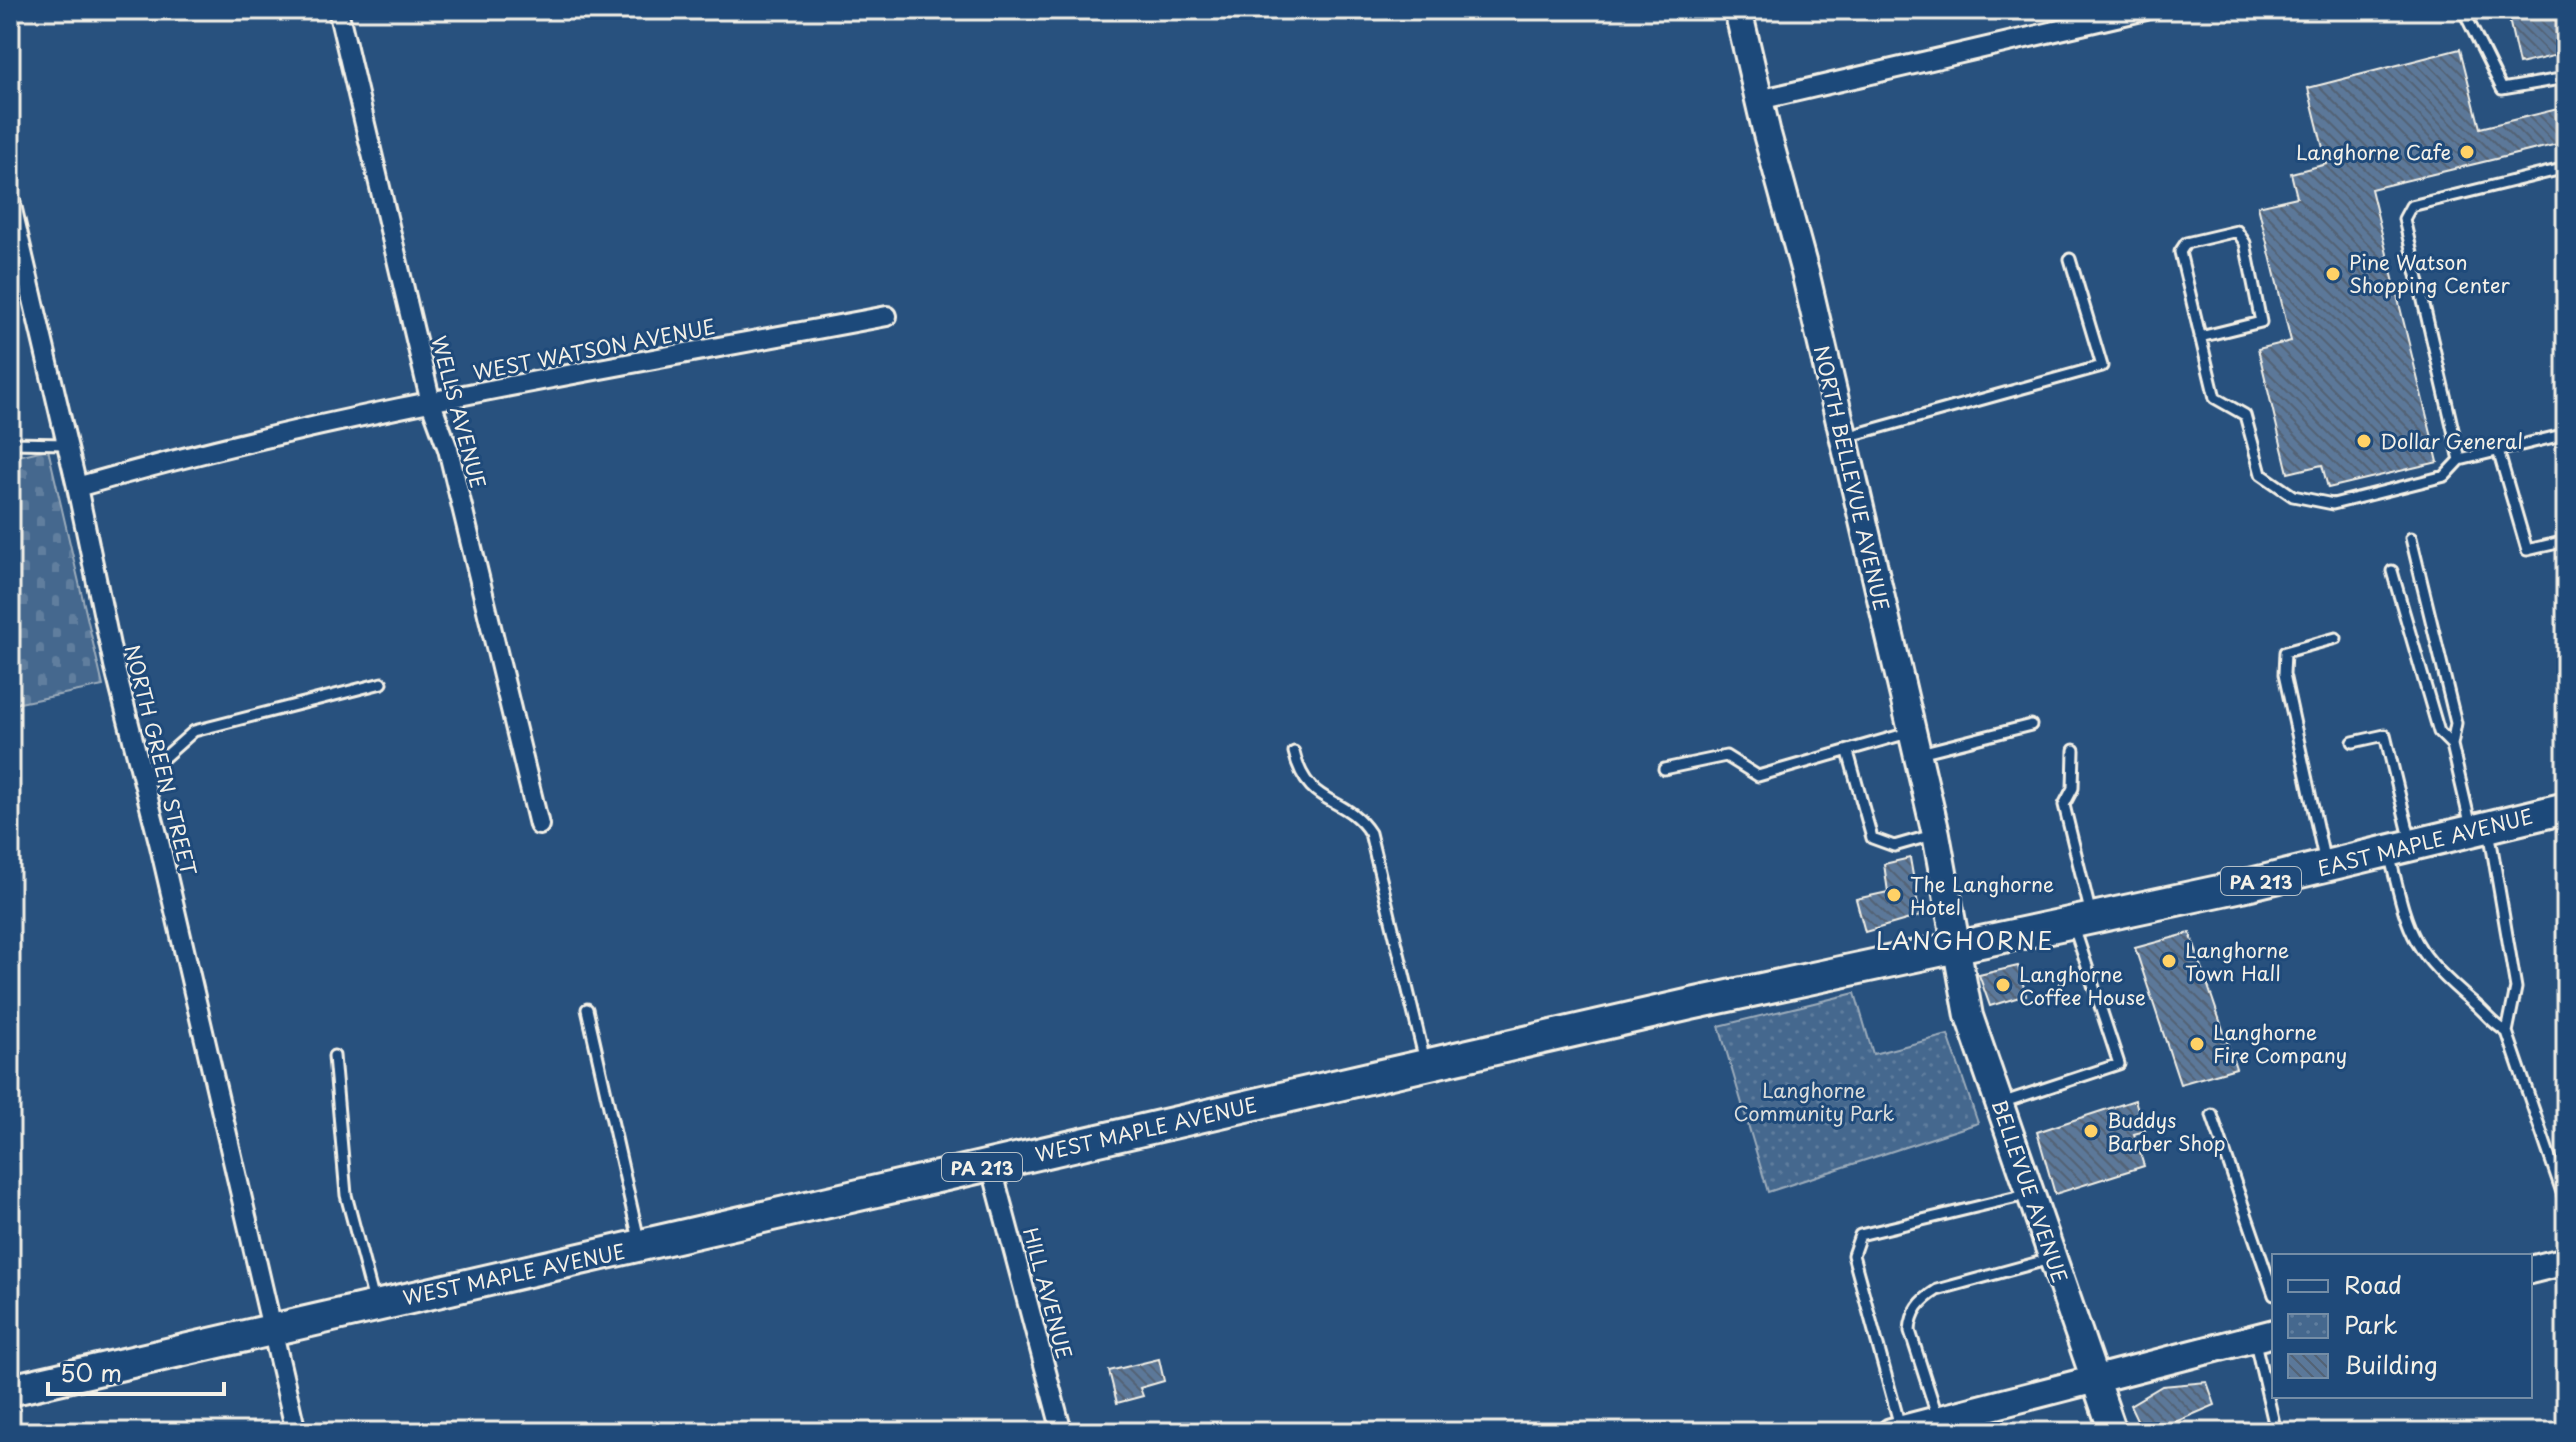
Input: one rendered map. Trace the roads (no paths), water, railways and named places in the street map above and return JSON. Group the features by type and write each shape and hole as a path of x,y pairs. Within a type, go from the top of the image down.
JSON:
{"main road":[{"name":"EAST MAPLE AVENUE","path":"1955,948 2326,866 2562,809"},
{"name":"WEST MAPLE AVENUE","path":"10,1390 1426,1065 1955,948"}],"street":[{"name":"WELLS AVENUE","path":"338,10 431,403 448,449 539,825"},
{"name":"NORTH BELLEVUE AVENUE","path":"1738,10 1806,276 1936,834 1955,948"},
{"path":"1759,100 2146,10"},
{"name":"NORTH GREEN STREET","path":"10,201 77,487 114,665 296,1432"},
{"name":"WEST WATSON AVENUE","path":"77,487 152,465 431,403 887,316"},
{"name":"BELLEVUE AVENUE","path":"1955,948 1969,1016 2113,1432"},
{"name":"HILL AVENUE","path":"991,1165 1062,1432"},
{"path":"2532,1270 2566,1261"},
{"path":"1896,1431 2264,1336"}],"lane":[{"path":"2463,10 2502,89 2566,78"},
{"path":"2460,460 2404,219 2411,206 2566,168"},
{"path":"2200,337 2261,322 2245,243 2237,231 2186,243 2180,252 2200,337 2215,398 2245,415 2261,474 2293,496 2333,504 2445,476 2460,460 2566,434"},
{"path":"1842,438 2102,366 2070,259"},
{"path":"10,443 67,444"},
{"path":"2498,450 2527,550 2566,541"},
{"path":"2411,538 2456,723 2452,745"},
{"path":"2392,571 2439,732 2452,745 2480,828 2516,988 2507,1032 2566,1204"},
{"path":"2326,866 2284,674 2285,652 2336,638"},
{"path":"142,777 194,731 382,683"},
{"path":"1664,769 1726,756 1758,776 1848,752 2031,725"},
{"path":"2353,742 2385,735 2408,928 2422,956 2480,1007 2491,1023 2507,1032"},
{"path":"2000,1103 2119,1064 2082,921 2064,805 2073,788 2074,750"},
{"path":"1294,752 1300,775 1310,789 1362,820 1370,833 1426,1065"},
{"path":"1848,752 1872,838 1894,846 1936,834"},
{"path":"2562,809 2566,839"},
{"path":"587,1009 640,1247"},
{"path":"334,1056 346,1195 375,1305"},
{"path":"2212,1115 2272,1289"},
{"path":"1896,1431 1853,1255 1860,1235 2031,1194"},
{"path":"1939,1419 1910,1331 1911,1320 1922,1299 1937,1290 2053,1258"},
{"path":"2264,1336 2276,1432"}],"place":[{"name":"Langhorne Cafe","path":"2467,152"},
{"name":"Pine Watson Shopping Center","path":"2333,274"},
{"name":"Dollar General","path":"2364,441"},
{"name":"The Langhorne Hotel","path":"1894,895"},
{"name":"Langhorne Town Hall","path":"2169,961"},
{"name":"Langhorne Coffee House","path":"2003,985"},
{"name":"Langhorne Fire Company","path":"2197,1044"},
{"name":"Buddys Barber Shop","path":"2091,1131"}],"district":[{"name":"LANGHORNE","path":"1965,940"}],"park label":[{"name":"Langhorne Community Park","path":"1814,1102"}]}
